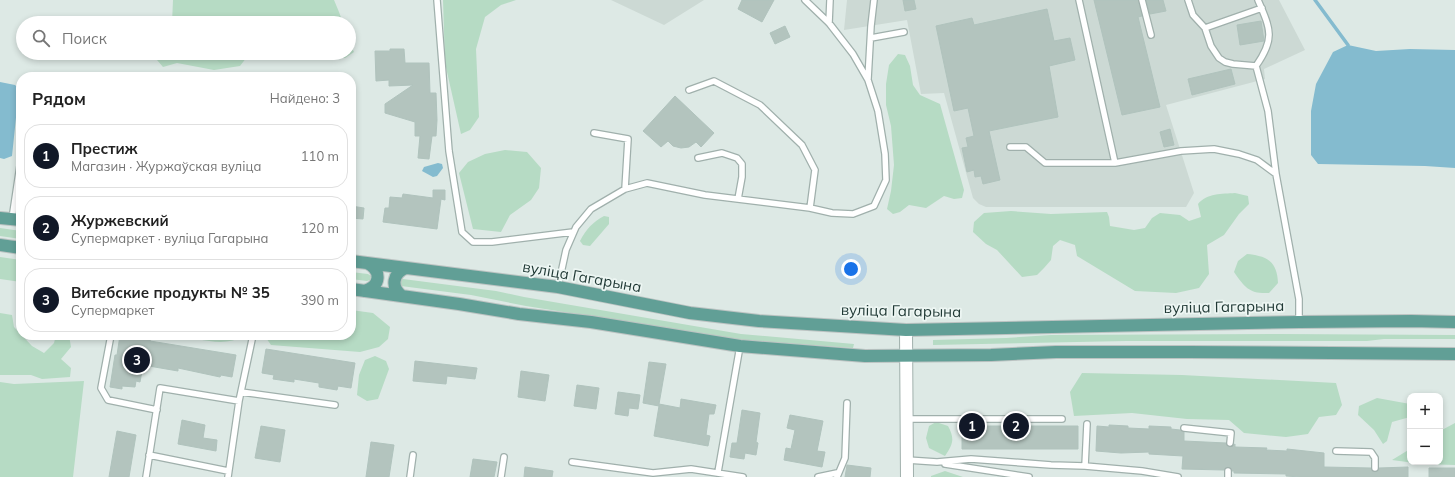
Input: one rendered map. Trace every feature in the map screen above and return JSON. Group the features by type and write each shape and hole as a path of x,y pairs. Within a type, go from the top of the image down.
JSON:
{"main road":[{"path":"0,245 16,247"},
{"name":"вуліца Гагарына","path":"356,262 558,287 690,313 760,321 906,330 1299,322 1455,322"},
{"path":"364,290 372,288 375,285 378,276 375,268 367,263"},
{"path":"402,296 396,289 394,281 398,272 406,268"},
{"path":"356,289 519,314 591,322 740,346 865,356 991,355 1056,352 1455,354"}],"street":[{"path":"906,330 907,477"}],"lane":[{"path":"437,0 449,151 462,232 473,242 492,242 573,232"},
{"path":"558,287 566,250 573,232 591,209 625,189 647,183 705,195 810,208 832,213 853,214 874,206 886,180 885,154 878,111 868,80 853,54 830,23 805,0"},
{"path":"830,0 830,23"},
{"path":"868,80 874,0"},
{"path":"1079,0 1115,164"},
{"path":"1142,0 1151,35"},
{"path":"1188,0 1193,16 1206,28 1211,46 1219,58 1225,62 1233,64 1256,66"},
{"path":"1258,0 1270,34 1266,50 1256,66 1268,111 1276,174 1299,299 1299,322"},
{"path":"1206,28 1262,8"},
{"path":"871,38 904,32"},
{"path":"689,90 714,81 760,105 797,140 802,145 815,170 810,208"},
{"path":"594,133 628,139 625,189"},
{"path":"1010,147 1026,147 1044,163 1115,164 1181,151 1214,149 1239,154 1258,160 1276,174"},
{"path":"698,158 722,153 737,158 742,164 742,177 738,199"},
{"path":"11,219 16,189"},
{"path":"110,340 101,388 108,400 157,410"},
{"path":"149,455 229,475 239,402 253,340"},
{"path":"718,472 740,346"},
{"path":"146,477 160,388 239,402"},
{"path":"241,392 335,405"},
{"path":"818,477 837,475 844,458 847,403"},
{"path":"906,419 1062,419"},
{"path":"1085,466 1087,424"},
{"path":"1184,428 1231,433 1230,443"},
{"path":"1336,451 1371,452 1375,458 1374,468"},
{"path":"410,477 413,455"},
{"path":"500,477 504,457"},
{"path":"936,462 971,459 1085,466 1142,471 1178,477"},
{"path":"907,460 936,462 1029,477"},
{"path":"572,462 653,473 691,469 744,477"}],"shaded area":[{"path":"611,0 704,0 664,25"},
{"path":"847,0 1279,0 1305,50 1264,69 1265,79 1166,105 1194,193 1186,207 986,207 979,204 973,198 944,93 921,94 907,20 844,30"}],"green space":[{"path":"173,0 334,0 340,16 172,16"},
{"path":"443,0 516,0 501,5 485,17 476,49 479,117 470,130 461,134 445,63"},
{"path":"898,54 905,55 910,66 913,85 920,95 940,104 964,190 962,198 954,199 944,196 926,208 909,205 900,212 893,214 887,209 894,165 891,126 886,105 886,84 889,65"},
{"path":"157,60 245,60 240,66 214,70 177,63 163,67"},
{"path":"505,150 527,152 541,168 539,188 531,200 510,215 501,232 473,229 459,173 468,162 485,154"},
{"path":"1235,193 1248,196 1249,204 1239,214 1224,235 1207,245 1209,274 1199,288 1176,293 1135,291 1077,256 1075,245 1060,240 1053,246 1051,260 1037,275 1022,277 997,250 986,244 973,232 974,222 984,213 1011,211 1051,214 1107,212 1110,226 1134,230 1145,228 1152,218 1160,213 1180,215 1189,221 1201,217 1198,204 1202,200 1210,196"},
{"path":"604,216 609,217 609,224 590,246 583,245 580,241 587,229"},
{"path":"0,228 16,230 16,238 0,236"},
{"path":"1247,254 1265,258 1270,261 1276,269 1278,283 1269,293 1262,293 1248,289 1234,272 1238,261"},
{"path":"0,257 16,259 16,281 0,279"},
{"path":"356,273 368,274 371,276 370,280 356,280"},
{"path":"403,279 496,291 741,334 854,344 853,348 740,340 526,306 471,295 401,286 399,283 400,280"},
{"path":"356,311 373,313 390,327 388,339 379,347 360,352 271,345 268,340 356,340"},
{"path":"0,313 12,315 14,327 16,329 16,340 26,340 32,346 44,353 54,343 55,340 70,340 71,347 61,359 71,368 70,377 42,379 31,375 0,375"},
{"path":"1051,335 1455,335 1455,339 1384,339 1367,341 1126,341 933,345 933,340"},
{"path":"202,340 232,340 220,342"},
{"path":"375,356 386,361 389,369 378,399 367,401 357,395 359,375 365,360"},
{"path":"1082,373 1182,375 1336,383 1342,405 1336,415 1319,417 1308,434 1286,437 1244,433 1229,420 1187,419 1132,413 1074,416 1070,392"},
{"path":"84,381 73,477 0,477 0,382 14,384"},
{"path":"1377,398 1407,403 1407,418 1392,422 1387,441 1383,444 1374,430 1358,415 1359,406"},
{"path":"936,422 948,426 952,434 951,445 945,456 929,448 926,438 929,426"},
{"path":"1455,423 1455,465 1443,465 1443,429"},
{"path":"1407,451 1407,462 1392,460"},
{"path":"945,471 963,477 931,477"}],"water":[{"path":"1348,45 1376,51 1410,49 1455,50 1455,168 1318,164 1311,155 1311,111 1316,84 1333,52"},
{"path":"0,82 16,86 16,118 12,156 4,159 0,158"},
{"path":"438,163 442,164 443,168 437,176 433,177 422,171 424,167"}],"building":[{"path":"742,0 774,0 762,22 738,9"},
{"path":"903,0 914,0 916,9 905,11"},
{"path":"1094,0 1138,0 1142,16 1138,17 1160,107 1122,115"},
{"path":"1146,0 1163,0 1166,11 1150,14"},
{"path":"1047,9 1054,41 1070,38 1075,60 1049,66 1058,117 989,131 1000,180 983,184 981,176 975,177 974,170 967,172 962,148 968,147 966,138 974,136 968,108 954,111 936,26 972,18 974,25"},
{"path":"1261,21 1264,41 1240,45 1237,25"},
{"path":"785,26 790,37 775,44 770,33"},
{"path":"390,49 404,49 405,63 429,63 430,93 436,93 437,120 436,136 432,136 429,159 418,158 420,136 415,136 415,122 385,113 385,104 413,85 389,86 389,80 376,81 375,51 390,51"},
{"path":"1231,69 1235,84 1192,95 1188,79"},
{"path":"675,96 714,133 701,147 696,142 689,147 681,148 673,146 668,141 661,147 643,131"},
{"path":"1170,129 1174,145 1164,147 1160,132"},
{"path":"433,190 445,190 445,200 441,199 437,229 383,222 385,208 389,208 390,197 402,198 403,194 433,198"},
{"path":"356,207 364,208 363,219 356,218"},
{"path":"119,340 150,340 236,355 232,377 221,375 220,377 178,368 178,371 143,365 140,382 136,381 135,387 122,386 122,389 110,387 115,355 117,355"},
{"path":"266,349 355,363 351,388 338,386 337,390 319,387 319,383 294,379 294,382 273,379 274,375 262,373"},
{"path":"415,361 477,368 475,379 447,376 446,384 413,381"},
{"path":"649,362 666,364 659,404 680,408 681,399 716,405 714,414 709,414 706,435 710,436 708,446 654,436 659,406 643,403"},
{"path":"521,371 549,375 545,401 518,397"},
{"path":"577,385 599,388 596,409 574,406"},
{"path":"618,392 640,395 638,409 629,408 628,416 615,414"},
{"path":"742,410 760,413 756,442 758,443 756,455 745,453 744,459 730,457 732,443 737,443"},
{"path":"790,415 823,421 817,451 825,452 822,467 784,460 786,448 791,449 795,430 787,428"},
{"path":"182,420 205,425 203,438 217,440 216,451 178,444"},
{"path":"1109,425 1149,429 1149,426 1171,427 1171,429 1184,432 1184,441 1226,443 1227,446 1230,447 1235,444 1235,447 1267,448 1266,450 1287,451 1287,449 1324,453 1324,467 1371,468 1375,472 1379,468 1408,467 1408,477 1300,477 1286,476 1286,474 1234,473 1234,471 1228,467 1224,470 1182,469 1183,456 1149,454 1149,452 1121,453 1096,451 1097,426 1109,427"},
{"path":"261,426 285,430 280,462 255,458"},
{"path":"962,426 1078,426 1078,449 962,449"},
{"path":"117,431 136,435 129,477 109,477"},
{"path":"371,442 394,445 389,477 366,477"},
{"path":"473,459 497,462 494,477 470,477"},
{"path":"847,465 871,468 870,477 845,477"},
{"path":"525,467 553,471 552,477 524,477"},
{"path":"1429,468 1455,468 1455,477 1429,477"}],"waterway":[{"path":"1315,0 1348,45"}],"place":[{"name":"Витебские продукты № 35","path":"137,360"},
{"name":"Престиж","path":"972,426"},
{"name":"Журжевский","path":"1016,426"}]}
